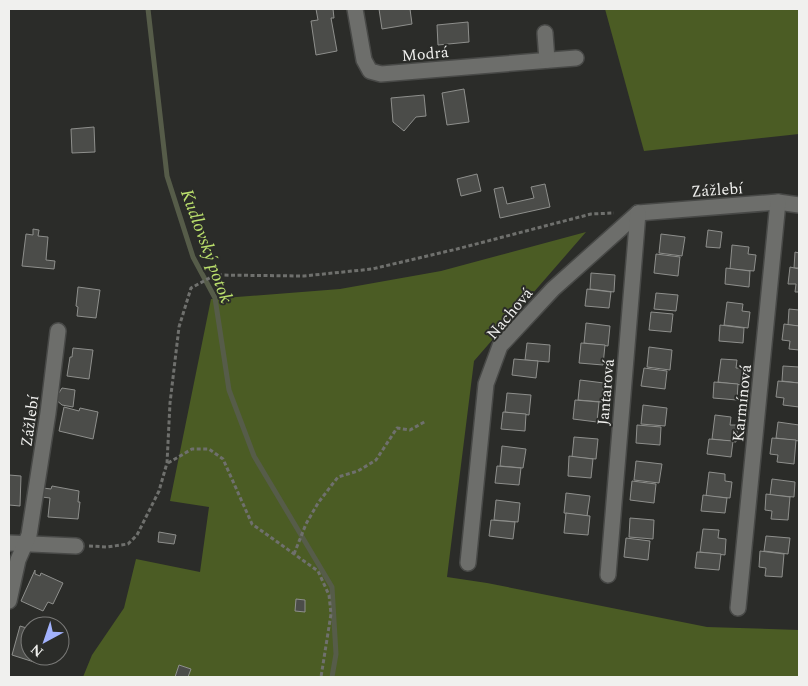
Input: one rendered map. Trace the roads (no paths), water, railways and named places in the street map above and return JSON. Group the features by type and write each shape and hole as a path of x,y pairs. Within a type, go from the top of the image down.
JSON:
{"street":[{"name":"Modrá","path":"355,9 364,60 370,70 381,74 576,58"},
{"path":"546,33 547,60"},
{"name":"Zážlebí","path":"638,212 778,202 799,205"},
{"name":"Karmínová","path":"738,608 778,202"},
{"name":"Nachová","path":"468,564 486,384 500,346 553,289 638,212"},
{"name":"Jantarová","path":"608,574 638,212"},
{"name":"Zážlebí","path":"9,602 18,560 29,535 47,423 58,331"},
{"path":"9,543 76,546"}],"waterway":[{"name":"Kudlovský potok","path":"148,9 167,176 193,257 215,298 229,390 254,456 332,587 336,654 332,677"}]}
